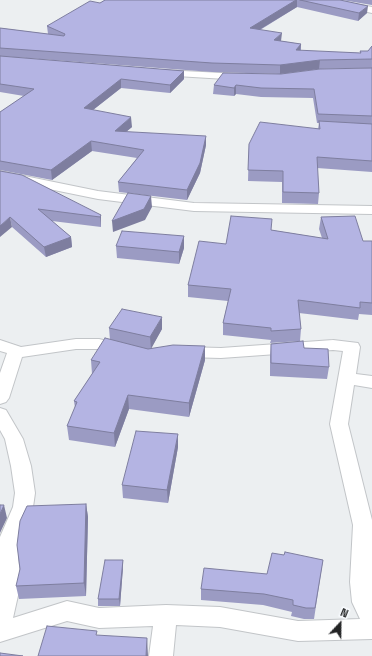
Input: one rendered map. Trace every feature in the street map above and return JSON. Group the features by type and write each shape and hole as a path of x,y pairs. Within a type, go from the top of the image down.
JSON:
{"street":[{"path":"322,0 372,10"},
{"path":"152,72 250,78"},
{"path":"0,175 98,195 194,207 372,210"},
{"path":"0,398 8,348 16,353 76,344 99,344 135,353"},
{"path":"167,353 221,353 333,345 352,347 339,424 364,525 361,582 363,602 372,618"},
{"path":"347,378 372,382"},
{"path":"0,414 14,439 21,466 25,493 23,507 11,534 7,557 10,582 0,625"},
{"path":"0,632 67,611 99,618 166,615 220,617 298,631 372,629"},
{"path":"161,656 166,615"}],"building":[{"path":"105,0 296,0 250,28 282,33 274,40 301,44 296,50 361,53 360,51 368,51 372,46 372,59 320,60 280,65 212,63 0,48 0,28 64,36 65,34 47,26 90,1 100,3"},
{"path":"300,0 340,0 368,6 359,13"},
{"path":"0,56 184,71 170,85 121,79 84,108 131,117 115,131 206,136 200,163 187,190 118,182 144,150 91,141 51,170 0,161 0,112 34,89 0,84"},
{"path":"372,68 372,116 318,114 314,89 261,88 236,85 234,88 214,85 223,73 281,74 320,69"},
{"path":"319,121 372,124 372,161 317,157 319,193 283,192 283,171 248,170 249,144 260,122 320,129"},
{"path":"0,171 22,175 101,215 100,217 38,209 71,237 44,247 10,217 0,226"},
{"path":"128,193 151,196 144,209 112,221"},
{"path":"231,216 272,219 271,230 328,239 321,217 355,216 363,241 372,241 372,303 360,302 360,308 298,300 301,329 271,331 271,328 223,323 231,289 188,285 199,241 226,244"},
{"path":"122,231 184,236 179,252 116,246"},
{"path":"122,309 162,317 150,337 109,328"},
{"path":"105,338 148,349 173,345 205,346 189,403 128,395 114,433 67,426 77,402 74,401 100,362 91,360"},
{"path":"303,341 304,348 328,349 329,367 271,363 271,344"},
{"path":"136,431 178,434 167,490 122,485"},
{"path":"86,504 84,583 16,586 20,569 17,545 20,521 27,506"},
{"path":"0,505 4,505 0,514"},
{"path":"285,552 323,560 315,608 306,608 293,605 293,600 264,594 201,589 204,568 267,574 272,553 284,555"},
{"path":"105,560 123,560 119,599 98,599"},
{"path":"47,626 97,631 96,635 147,638 146,656 38,656"},
{"path":"0,653 23,656 0,656"}]}
